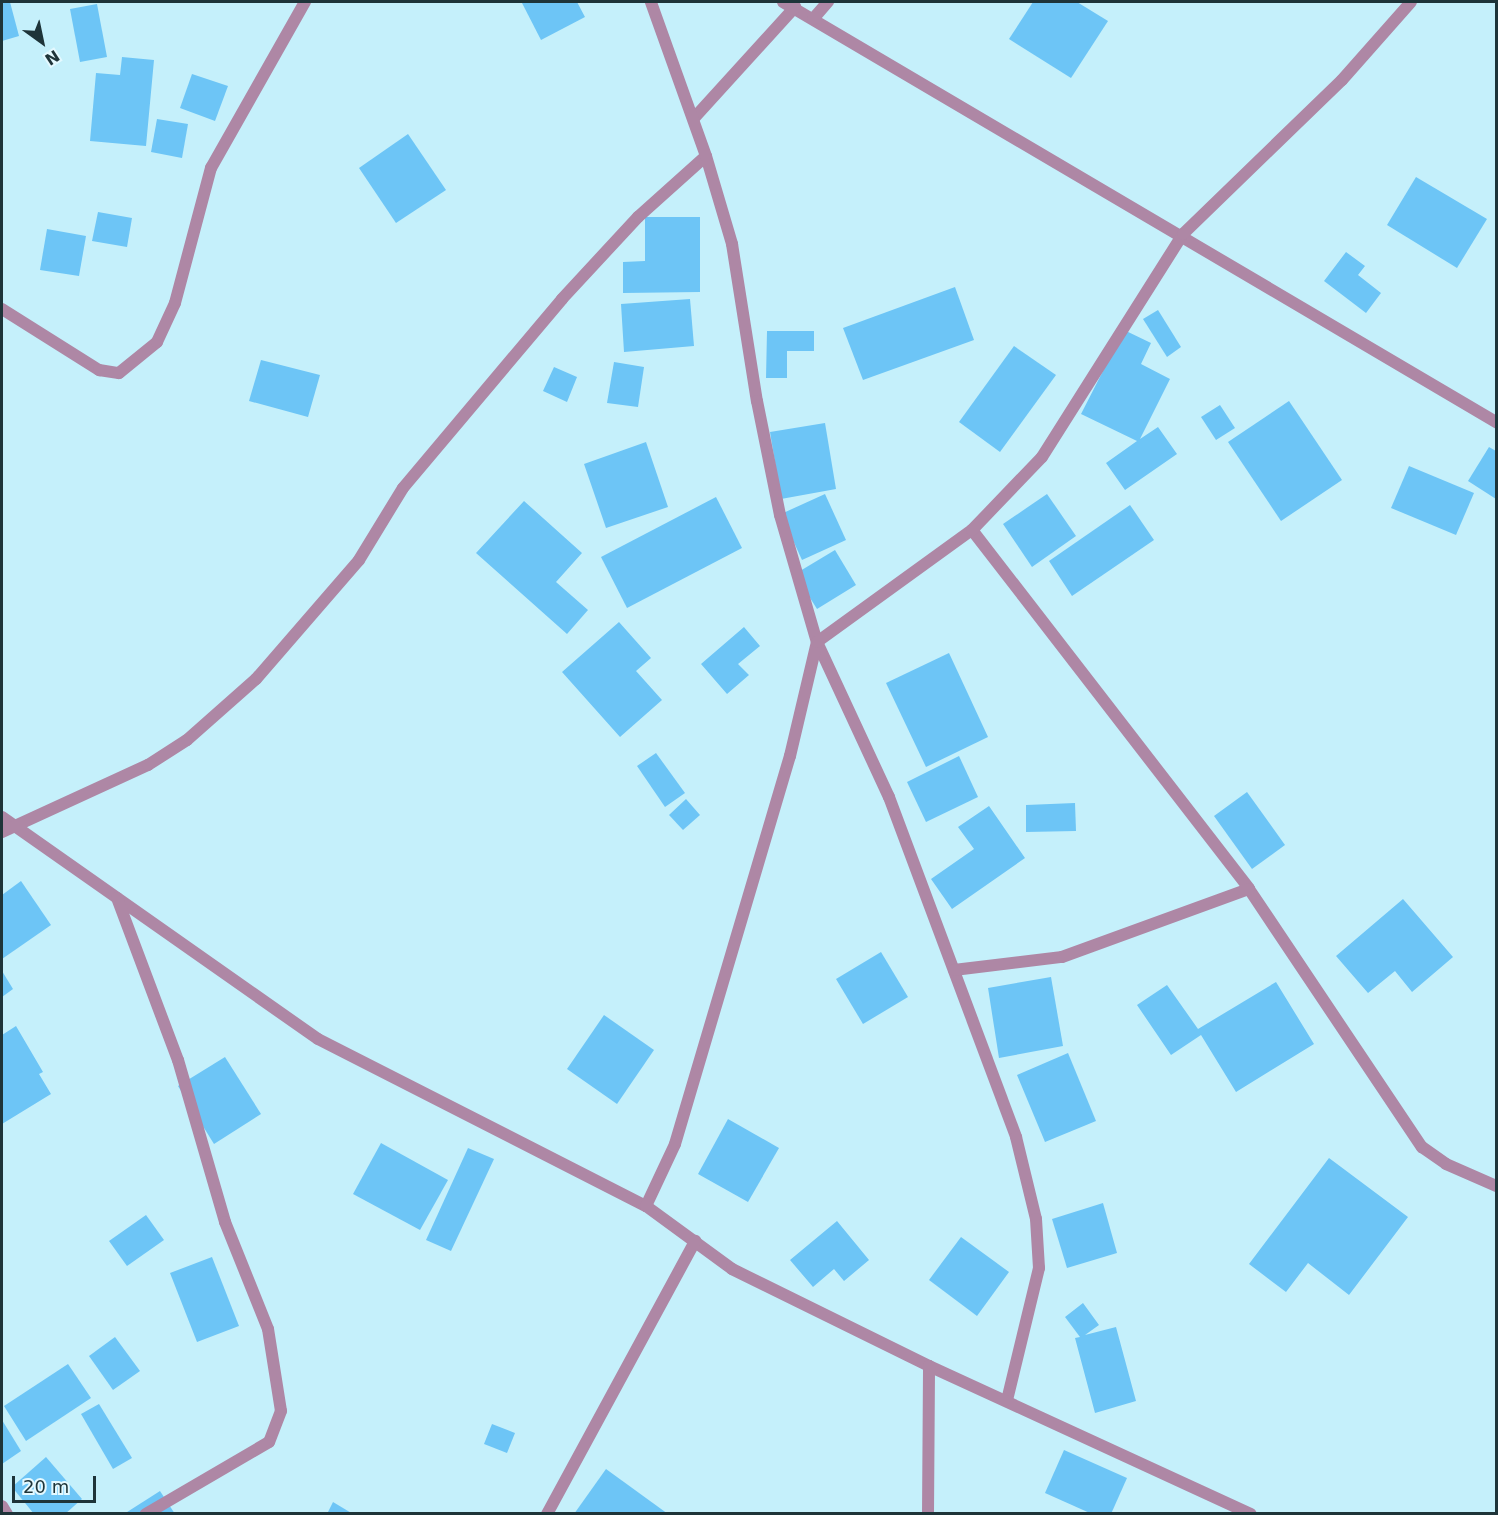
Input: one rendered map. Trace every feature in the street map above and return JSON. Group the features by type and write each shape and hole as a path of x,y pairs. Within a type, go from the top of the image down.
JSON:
{"street":[{"path":"2,309 99,370 119,373 156,342 175,303 211,168 305,2"},
{"path":"651,2 694,117 732,244 757,401 780,515 817,642 889,797 1016,1137 1036,1219 1039,1268 1007,1400"},
{"path":"813,19 828,2"},
{"path":"646,1206 675,1144 790,756 817,642 972,530 1042,457 1183,234 1342,80 1410,2"},
{"path":"694,117 789,4 1183,234 1497,422"},
{"path":"2,832 148,765 187,740 256,679 359,560 403,488 562,299 638,217 706,156"},
{"path":"972,530 1249,889 1422,1147 1446,1164 1497,1186"},
{"path":"2,817 318,1039 646,1206 732,1269 929,1366 1251,1514"},
{"path":"954,970 1062,957 1249,889"},
{"path":"117,898 178,1060 225,1222 268,1329 281,1411 269,1442 146,1514"},
{"path":"547,1514 694,1241"},
{"path":"928,1514 929,1366"},
{"path":"2,1506 7,1514"}],"building":[{"path":"2,2 10,2 19,36 2,41"},
{"path":"577,2 585,17 541,40 522,3"},
{"path":"1033,2 1077,2 1108,21 1071,78 1009,39"},
{"path":"97,4 107,57 80,62 70,9"},
{"path":"122,57 154,60 146,146 90,141 96,73 120,75"},
{"path":"192,74 228,86 215,121 180,108"},
{"path":"157,119 188,124 182,158 151,152"},
{"path":"408,134 446,190 396,223 359,168"},
{"path":"1416,177 1487,219 1457,268 1387,225"},
{"path":"98,212 132,218 127,247 92,241"},
{"path":"645,217 700,217 700,292 623,293 623,262 645,261"},
{"path":"47,229 86,236 79,276 40,270"},
{"path":"1346,252 1365,266 1358,275 1381,293 1366,313 1324,281"},
{"path":"955,287 974,340 863,380 843,328"},
{"path":"690,299 694,346 624,352 621,304"},
{"path":"1158,310 1181,347 1167,357 1143,319"},
{"path":"1124,330 1151,343 1141,364 1170,379 1140,439 1158,427 1177,454 1125,490 1106,463 1137,441 1081,414"},
{"path":"767,331 814,331 814,351 787,351 787,378 766,378"},
{"path":"1014,346 1056,375 1000,452 959,422"},
{"path":"261,360 320,375 308,417 249,401"},
{"path":"614,362 644,367 638,407 607,403"},
{"path":"554,367 577,377 567,402 543,391"},
{"path":"1289,401 1342,480 1281,521 1228,442"},
{"path":"1220,405 1235,428 1216,440 1201,417"},
{"path":"825,423 836,489 781,499 770,432"},
{"path":"646,442 668,507 606,528 584,464"},
{"path":"1489,447 1496,451 1496,499 1468,481"},
{"path":"1409,466 1474,493 1456,535 1391,508"},
{"path":"825,494 846,540 802,560 781,514"},
{"path":"1047,494 1076,536 1032,567 1003,524"},
{"path":"716,497 742,548 627,608 601,557"},
{"path":"524,501 582,553 556,582 588,610 567,634 476,553"},
{"path":"1130,505 1154,540 1072,596 1049,561"},
{"path":"835,550 856,585 817,609 795,574"},
{"path":"619,622 651,658 636,671 662,700 620,737 562,672"},
{"path":"744,627 760,646 738,664 749,675 727,694 701,664"},
{"path":"949,653 988,737 926,767 886,683"},
{"path":"656,753 685,793 665,807 637,766"},
{"path":"959,756 978,797 926,822 907,782"},
{"path":"1247,792 1285,845 1252,869 1214,816"},
{"path":"686,799 700,815 683,830 669,815"},
{"path":"1075,803 1076,831 1026,832 1026,805"},
{"path":"989,806 1025,858 952,909 931,879 974,849 958,827"},
{"path":"21,881 51,925 2,959 2,895"},
{"path":"1403,899 1453,957 1412,992 1395,971 1368,993 1336,956"},
{"path":"881,952 908,997 863,1024 836,979"},
{"path":"2,971 13,989 2,997"},
{"path":"1051,977 1063,1046 999,1058 988,988"},
{"path":"1276,982 1314,1044 1236,1092 1201,1035 1171,1055 1137,1005 1167,985 1198,1029"},
{"path":"604,1015 654,1050 617,1104 567,1069"},
{"path":"16,1026 43,1072 39,1074 51,1094 2,1124 2,1035"},
{"path":"1068,1053 1096,1121 1045,1142 1017,1075"},
{"path":"225,1057 261,1114 214,1144 178,1086"},
{"path":"728,1119 779,1148 748,1202 698,1174"},
{"path":"381,1143 448,1180 420,1230 353,1194"},
{"path":"468,1148 494,1159 451,1251 426,1240"},
{"path":"1329,1158 1408,1217 1349,1295 1308,1263 1286,1292 1249,1264"},
{"path":"1103,1203 1117,1253 1067,1268 1052,1219"},
{"path":"146,1215 164,1240 127,1266 109,1241"},
{"path":"837,1221 869,1260 844,1281 834,1269 813,1287 790,1260"},
{"path":"961,1237 1009,1272 977,1316 929,1280"},
{"path":"212,1257 239,1326 197,1342 170,1273"},
{"path":"1083,1303 1099,1325 1085,1335 1116,1327 1136,1401 1095,1413 1075,1338 1080,1337 1065,1317"},
{"path":"115,1337 140,1371 113,1390 89,1356"},
{"path":"68,1364 91,1398 26,1441 4,1406"},
{"path":"99,1404 132,1458 113,1469 81,1414"},
{"path":"2,1420 21,1451 2,1464"},
{"path":"492,1424 515,1433 507,1453 484,1444"},
{"path":"1064,1450 1127,1478 1111,1514 1092,1514 1045,1493"},
{"path":"46,1457 82,1499 65,1514 34,1514 12,1487"},
{"path":"606,1469 668,1514 574,1514"},
{"path":"160,1491 175,1514 124,1514"},
{"path":"333,1502 353,1514 327,1514"}]}
